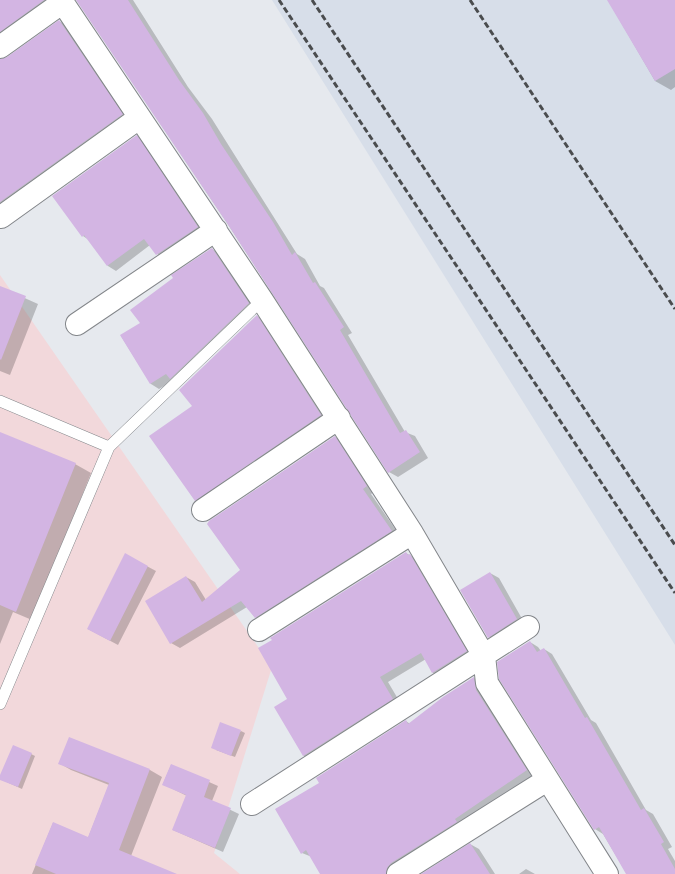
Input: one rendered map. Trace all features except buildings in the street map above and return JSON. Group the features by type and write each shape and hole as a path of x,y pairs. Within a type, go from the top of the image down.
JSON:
{"street":[{"path":"0,47 62,1 139,118 216,230 412,533 484,656 488,683 546,780 607,874"},
{"path":"1,217 139,118"},
{"path":"78,324 216,230"},
{"path":"203,510 339,418"},
{"path":"259,630 412,533"},
{"path":"252,804 528,627"},
{"path":"398,874 546,780"}],"lane":[{"path":"0,704 109,447 262,300"},
{"path":"0,401 109,447"}],"shaded area":[{"path":"272,0 675,0 675,645"},
{"path":"0,275 272,667 214,853 240,874 0,874"}],"railway":[{"path":"279,0 675,593"},
{"path":"312,0 675,545"},
{"path":"470,0 675,309"}]}
